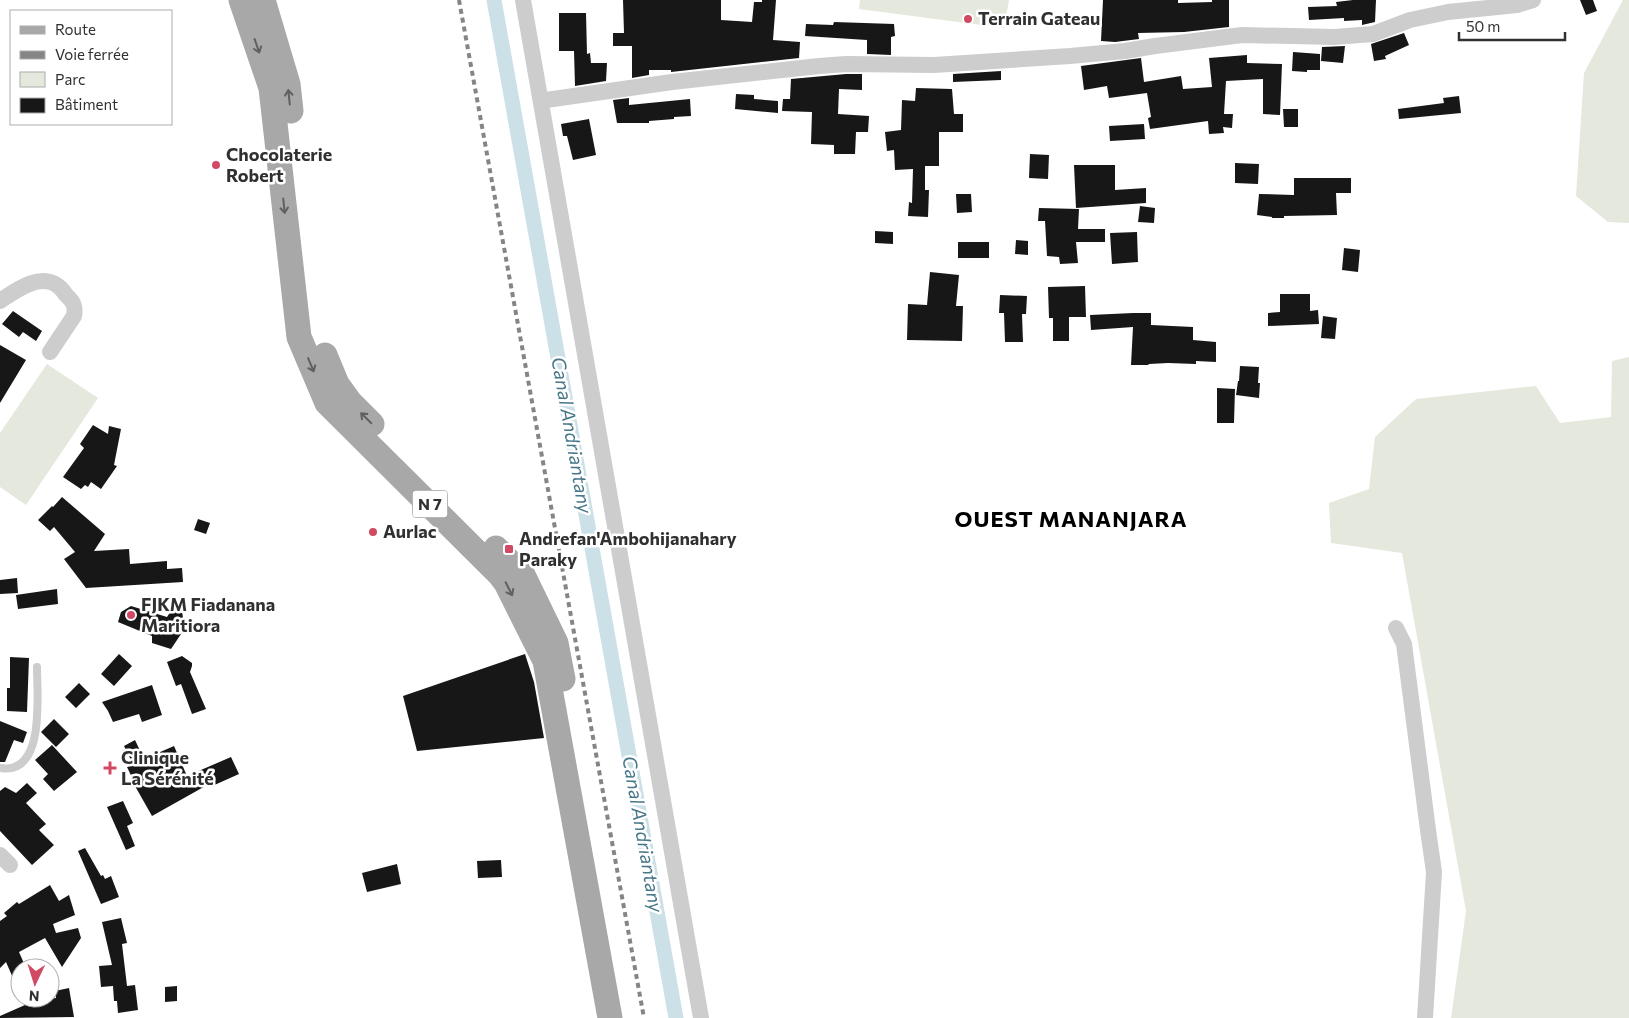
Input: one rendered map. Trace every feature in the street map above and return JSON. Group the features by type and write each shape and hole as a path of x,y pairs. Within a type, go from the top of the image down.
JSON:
{"main road":[{"name":"N 7","path":"241,0 271,88 299,337 327,403 500,575 506,583 544,661 610,1018"},
{"name":"N 7","path":"263,0 288,84 316,334 337,384 350,402 523,575 556,643 624,1018"}],"street":[{"path":"523,0 701,1018"},
{"path":"541,103 546,100 672,82 819,66 846,64 934,65 1070,56 1125,51 1242,35 1334,37 1374,34 1410,20 1448,12 1517,5 1534,0"},
{"path":"0,301 16,290 33,282 45,281 58,285 73,302 75,312 50,352"},
{"path":"1396,628 1404,644 1434,872 1425,1018"}],"lane":[{"path":"0,768 14,768 29,756 33,747 36,727 37,667"}],"green space":[{"name":"Terrain Gateau","path":"860,0 1009,0 1004,28 859,9"},
{"path":"1623,0 1629,0 1629,223 1608,222 1576,196 1584,73"},
{"path":"1629,357 1629,1018 1451,1018 1466,911 1402,553 1331,543 1329,503 1369,489 1375,437 1416,399 1536,386 1560,423 1611,417 1612,361"},
{"path":"47,364 98,398 26,505 0,487 0,433"}],"building":[{"path":"623,0 721,0 721,20 752,22 754,2 776,0 773,40 800,42 799,58 671,72 671,70 649,70 649,75 632,78 632,46 613,46 613,33 624,33"},
{"path":"1103,0 1178,0 1178,3 1229,0 1229,27 1184,32 1138,33 1139,39 1115,42 1101,41"},
{"path":"1376,0 1375,22 1362,25 1362,20 1344,21 1344,18 1309,20 1308,7 1337,6 1336,2"},
{"path":"1580,0 1593,0 1597,11 1586,15"},
{"path":"559,13 586,13 587,54 590,53 591,63 607,63 606,81 575,86 574,51 559,51"},
{"path":"834,22 894,24 895,36 891,37 891,55 867,54 867,40 805,36 806,24 833,25"},
{"path":"1404,33 1409,45 1385,56 1386,59 1374,61 1371,44"},
{"path":"1345,46 1343,63 1321,61 1322,47"},
{"path":"1293,52 1320,54 1320,70 1307,70 1307,72 1292,71"},
{"path":"1247,55 1247,63 1282,64 1280,115 1263,114 1263,79 1226,81 1224,114 1233,114 1232,128 1223,127 1224,133 1209,134 1208,121 1150,129 1148,118 1151,117 1147,93 1109,98 1107,86 1084,90 1081,66 1141,58 1144,82 1181,76 1183,89 1212,87 1209,58"},
{"path":"1001,71 1001,80 953,82 953,74"},
{"path":"862,74 862,90 839,89 838,114 869,116 868,132 856,132 855,154 834,154 834,145 811,144 812,112 782,111 783,99 790,99 791,79"},
{"path":"916,88 952,89 954,114 963,114 963,132 939,132 939,166 925,166 925,190 929,190 928,217 908,216 909,202 912,203 913,169 895,170 894,150 887,151 885,132 901,130 902,100 915,101"},
{"path":"736,94 754,95 754,99 778,101 778,113 735,109"},
{"path":"1459,96 1461,113 1399,119 1398,109 1444,103 1443,98"},
{"path":"629,98 629,105 690,99 691,116 649,121 649,123 617,123 613,100"},
{"path":"1283,109 1298,109 1298,127 1284,127"},
{"path":"589,119 596,155 573,160 567,136 563,136 561,124"},
{"path":"1144,124 1145,139 1110,141 1109,126"},
{"path":"1030,154 1049,155 1048,179 1029,178"},
{"path":"1235,163 1259,164 1258,184 1235,183"},
{"path":"1074,165 1115,165 1115,190 1146,188 1146,203 1076,208"},
{"path":"1294,178 1351,178 1351,193 1336,193 1337,215 1272,218 1257,215 1259,194 1294,195"},
{"path":"956,194 971,194 972,212 957,213"},
{"path":"1140,206 1155,208 1154,223 1138,222"},
{"path":"1039,208 1079,209 1078,229 1105,229 1105,242 1076,242 1078,263 1060,264 1059,257 1047,256 1045,221 1038,221"},
{"path":"875,231 893,232 893,244 875,243"},
{"path":"1137,232 1138,262 1112,264 1110,233"},
{"path":"1016,240 1028,241 1028,255 1015,254"},
{"path":"958,242 989,242 989,258 958,258"},
{"path":"1344,248 1360,250 1358,272 1342,270"},
{"path":"930,272 959,275 956,306 963,306 962,341 907,340 908,304 927,305"},
{"path":"1085,286 1086,317 1069,317 1069,341 1053,341 1053,318 1049,318 1048,287"},
{"path":"1280,294 1310,294 1310,311 1318,310 1319,324 1268,326 1268,313 1280,312"},
{"path":"1000,295 1027,296 1026,314 1022,314 1023,342 1005,342 1004,313 999,313"},
{"path":"13,311 42,331 36,341 23,332 19,337 2,324"},
{"path":"1151,313 1151,325 1193,327 1193,340 1216,342 1216,362 1196,361 1196,364 1131,365 1133,327 1091,330 1090,315"},
{"path":"1323,316 1337,318 1335,339 1321,338"},
{"path":"0,345 26,360 0,403"},
{"path":"1240,366 1259,367 1259,398 1236,395"},
{"path":"1217,388 1235,389 1234,423 1217,423"},
{"path":"93,425 108,434 109,426 121,429 114,465 117,466 101,489 91,482 88,487 85,485 81,489 63,477 84,448 80,444"},
{"path":"62,497 105,534 94,551 129,549 130,564 167,561 167,569 182,568 183,582 86,588 64,559 75,552 54,527 50,531 38,520"},
{"path":"198,519 210,523 206,534 194,530"},
{"path":"17,578 18,593 0,594 0,580"},
{"path":"57,589 58,604 18,609 16,595"},
{"path":"180,597 184,625 183,631 171,649 152,643 152,636 118,622 121,612 131,606 167,617"},
{"path":"119,654 132,666 114,686 101,674"},
{"path":"525,654 534,682 544,738 417,751 403,696"},
{"path":"182,656 192,663 190,672 206,709 192,714 181,684 176,686 167,662"},
{"path":"10,657 29,658 27,712 7,711 7,688 10,688"},
{"path":"79,683 90,694 76,708 65,697"},
{"path":"152,685 162,715 142,722 139,714 113,722 102,702"},
{"path":"54,719 69,734 56,747 41,732"},
{"path":"0,721 27,732 23,743 14,740 5,762 0,762"},
{"path":"135,740 144,759 174,746 187,776 231,757 239,774 210,787 209,784 152,816 135,786 127,767 133,764 124,746"},
{"path":"52,745 77,772 54,791 43,779 48,774 35,760"},
{"path":"27,783 37,793 26,803 46,824 39,830 54,845 32,865 0,831 0,791 5,787 16,793"},
{"path":"123,801 133,823 127,826 135,846 126,850 107,807"},
{"path":"85,848 101,876 103,875 105,879 111,876 119,897 101,904 78,851"},
{"path":"501,860 502,877 478,878 477,861"},
{"path":"397,864 401,884 367,892 362,873"},
{"path":"50,885 59,901 69,895 75,915 53,924 56,933 78,928 81,938 62,967 60,958 57,958 45,938 19,952 22,958 10,958 10,971 6,962 0,968 0,921 7,916 4,913 17,902 19,904"},
{"path":"121,918 127,943 122,944 127,986 135,985 138,1010 118,1013 117,1001 114,1001 113,986 101,987 99,966 112,965 102,922"},
{"path":"177,986 177,1001 165,1002 165,987"},
{"path":"69,988 74,1017 0,1018 0,1016 18,1008 60,1008 60,990"}],"waterway":[{"name":"Canal Andriantany","path":"494,0 676,1018"},
{"name":"Canal Andriantany","path":"556,346 673,1018"}],"railway":[{"path":"459,0 644,1018"}],"place":[{"name":"Terrain Gateau","path":"968,19"},
{"name":"Chocolaterie Robert","path":"216,165"},
{"name":"Aurlac","path":"373,532"},
{"name":"Andrefan'Ambohijanahary Paraky","path":"509,549"},
{"name":"FJKM Fiadanana Maritiora","path":"131,615"},
{"name":"Clinique La Sérénité","path":"110,768"}],"district":[{"name":"OUEST MANANJARA","path":"1071,519"}]}
